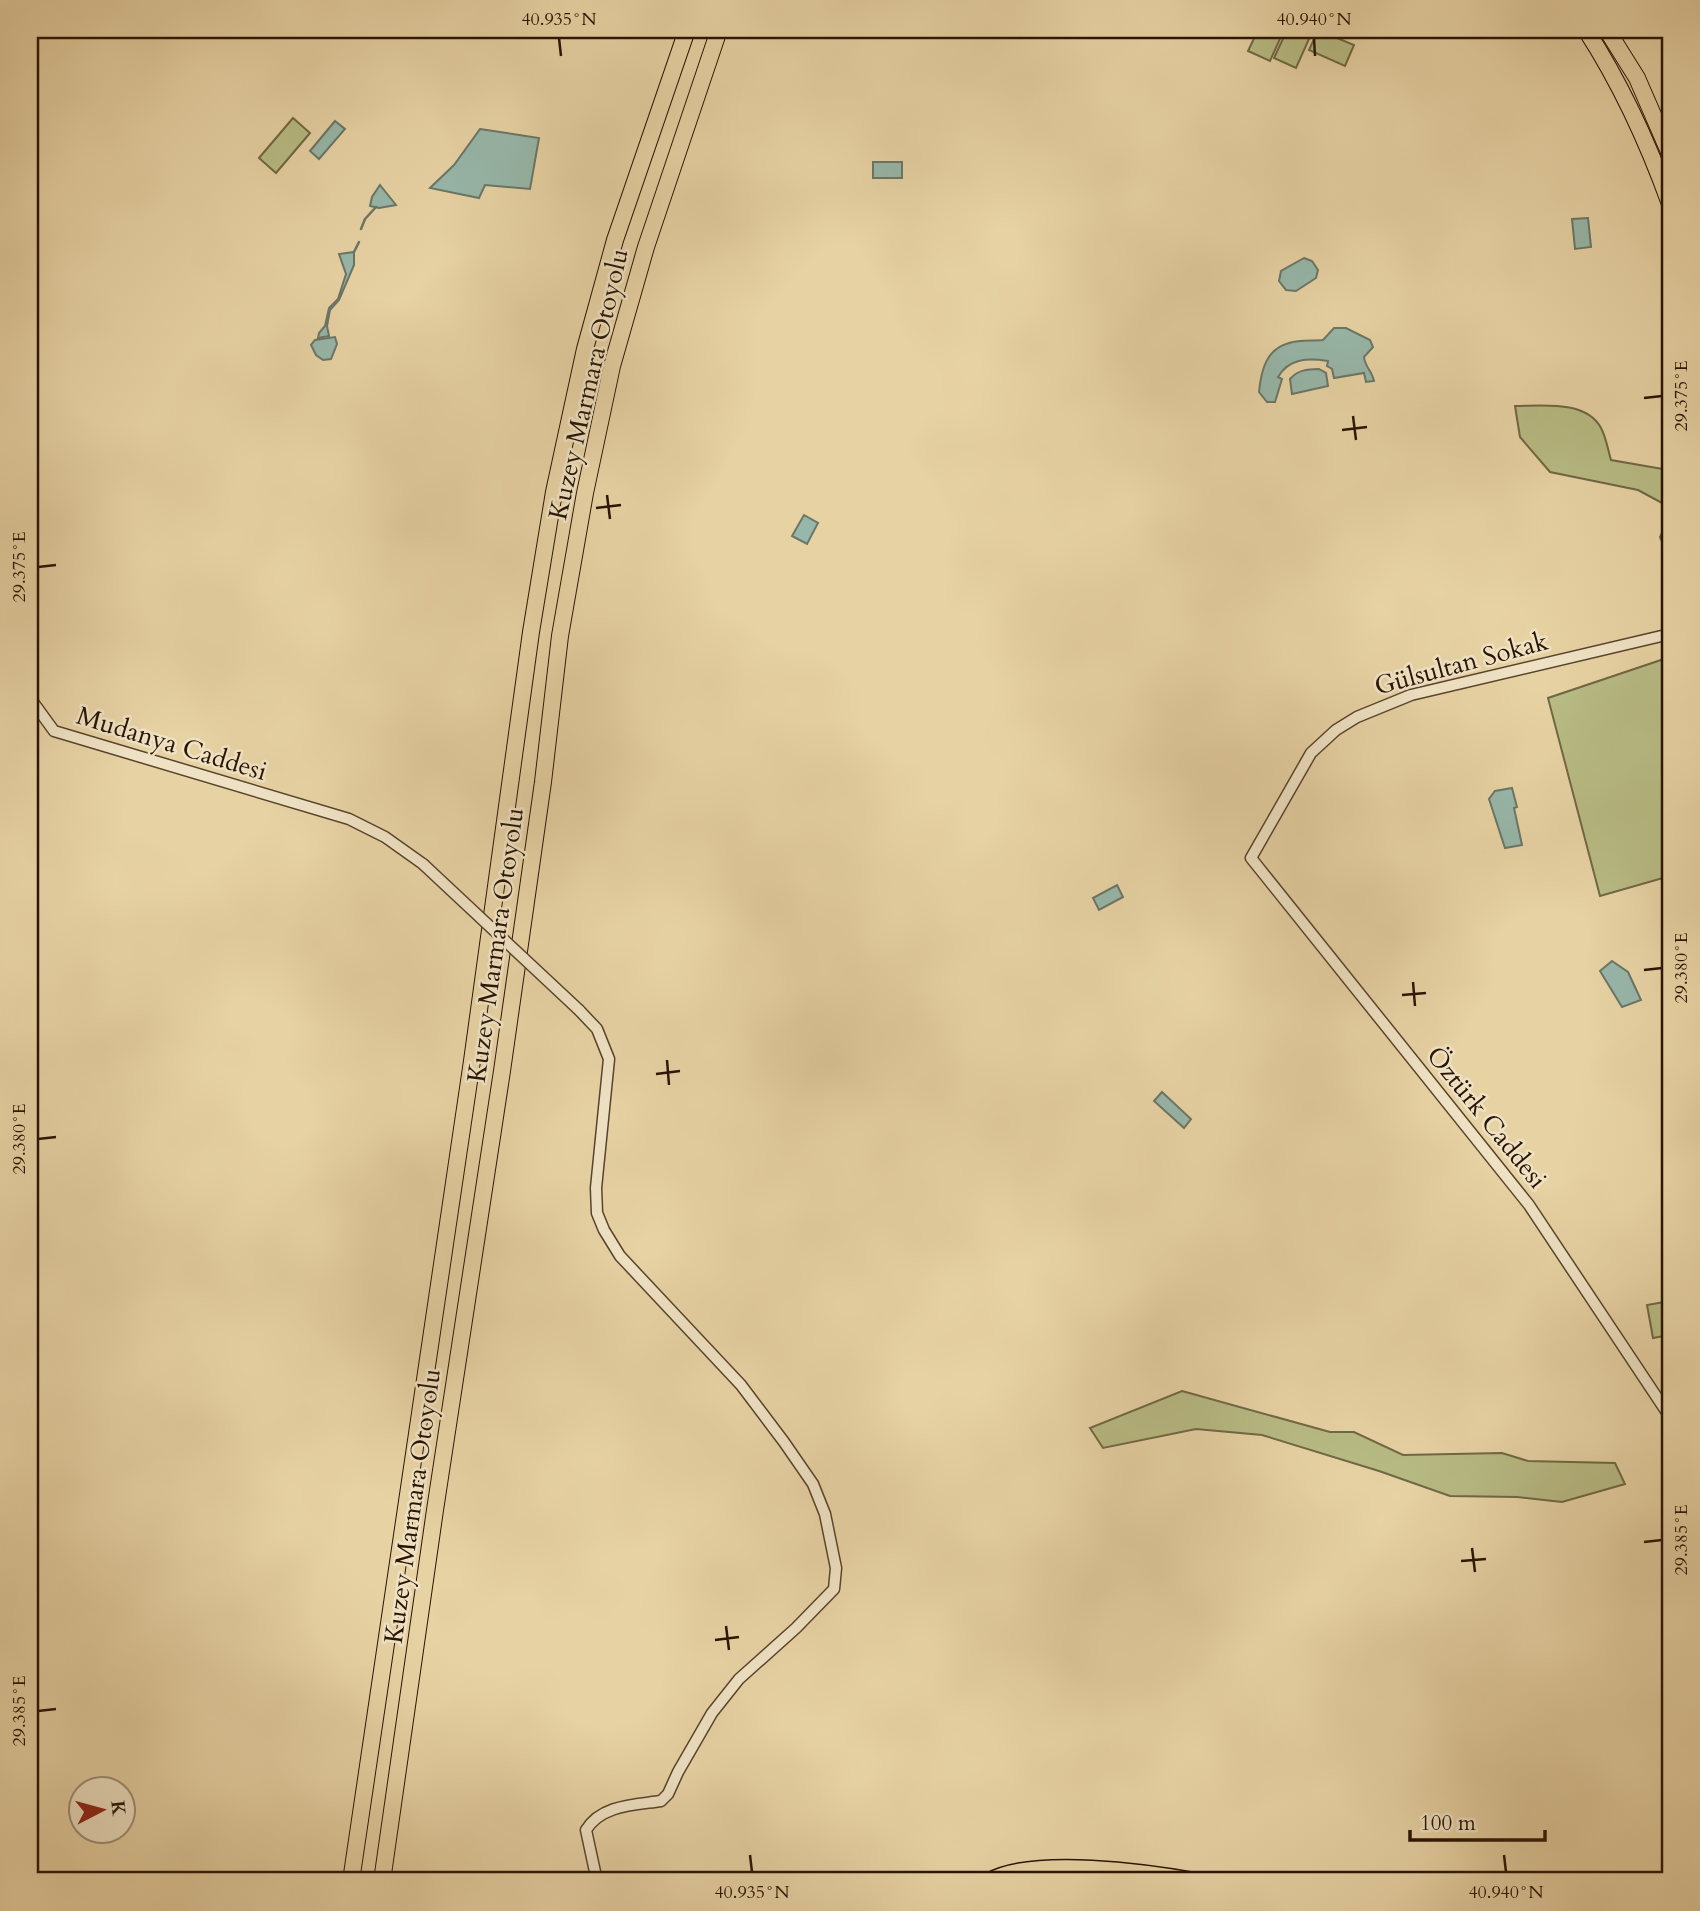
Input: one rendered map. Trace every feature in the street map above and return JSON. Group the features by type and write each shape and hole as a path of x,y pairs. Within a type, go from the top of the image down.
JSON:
{"highway":[{"name":"Kuzey Marmara Otoyolu","path":"351,1881 474,1048 531,632 554,492 586,349 615,240 687,30"},
{"name":"Kuzey Marmara Otoyolu","path":"382,1881 506,1043 543,782 560,636 585,493 612,366 646,247 719,30"},
{"path":"1586,30 1608,64 1656,165 1670,204"},
{"path":"1607,30 1637,78 1670,154"}],"main road":[{"path":"989,1881 997,1876 1044,1867 1151,1872 1200,1881"}],"street":[{"name":"Gülsultan Sokak","path":"1251,858 1311,753 1336,730 1357,717 1411,695 1670,634"},
{"name":"Mudanya Caddesi","path":"30,698 54,731 349,819 385,837 423,864 597,1029 609,1059 596,1188 597,1213 604,1230 620,1256 741,1385 784,1442 813,1485 825,1514 836,1568 834,1588 796,1628 739,1679 712,1713 668,1794 661,1801 604,1811 592,1819 586,1830 597,1881"},
{"name":"Öztürk Caddesi","path":"1251,858 1530,1206 1670,1417"}],"green space":[{"path":"1258,30 1284,30 1270,61 1248,51"},
{"path":"1287,30 1313,30 1296,68 1274,58"},
{"path":"1318,30 1354,45 1345,66 1309,50"},
{"path":"293,118 310,133 276,173 259,158"},
{"path":"1515,406 1562,407 1585,413 1601,428 1611,460 1669,470 1670,560 1660,537 1668,520 1664,504 1638,490 1550,472 1520,437"},
{"path":"1670,657 1670,876 1600,896 1548,698"},
{"path":"1670,1301 1670,1335 1653,1338 1647,1305"},
{"path":"1182,1391 1330,1432 1354,1432 1403,1455 1502,1453 1528,1461 1615,1463 1625,1484 1562,1502 1517,1497 1450,1496 1262,1435 1196,1429 1103,1448 1090,1428"}],"shaded area":[{"path":"335,121 345,129 319,159 310,151"},
{"path":"480,129 539,138 530,189 485,185 479,198 430,188 454,165"},
{"path":"873,162 902,162 902,178 873,178"},
{"path":"380,185 396,205 379,208 370,206"},
{"path":"1588,218 1591,247 1575,249 1572,219"},
{"path":"354,252 354,265 339,300 330,310 327,326 329,336 318,338 325,326 329,308 338,299 346,274 339,254"},
{"path":"1304,258 1312,261 1318,270 1316,278 1296,291 1286,290 1279,281 1281,271"},
{"path":"1334,328 1346,328 1370,340 1373,347 1364,357 1374,381 1366,382 1364,373 1334,378 1332,369 1327,366 1328,361 1300,361 1282,371 1278,377 1282,379 1275,402 1267,402 1259,392 1261,376 1266,362 1275,350 1289,343 1323,340"},
{"path":"335,337 337,344 331,359 323,360 316,355 311,345 315,340"},
{"path":"1319,369 1326,373 1328,386 1292,394 1290,379 1293,376 1303,371"},
{"path":"804,515 818,523 807,544 792,536"},
{"path":"1512,788 1522,845 1505,848 1489,799 1495,791"},
{"path":"1117,885 1123,897 1099,910 1093,898"},
{"path":"1612,961 1628,972 1641,1000 1622,1007 1600,971"},
{"path":"1162,1092 1191,1119 1184,1128 1154,1101"}],"waterway":[{"path":"361,229 365,219 376,207"},
{"path":"354,252 359,242"}]}
